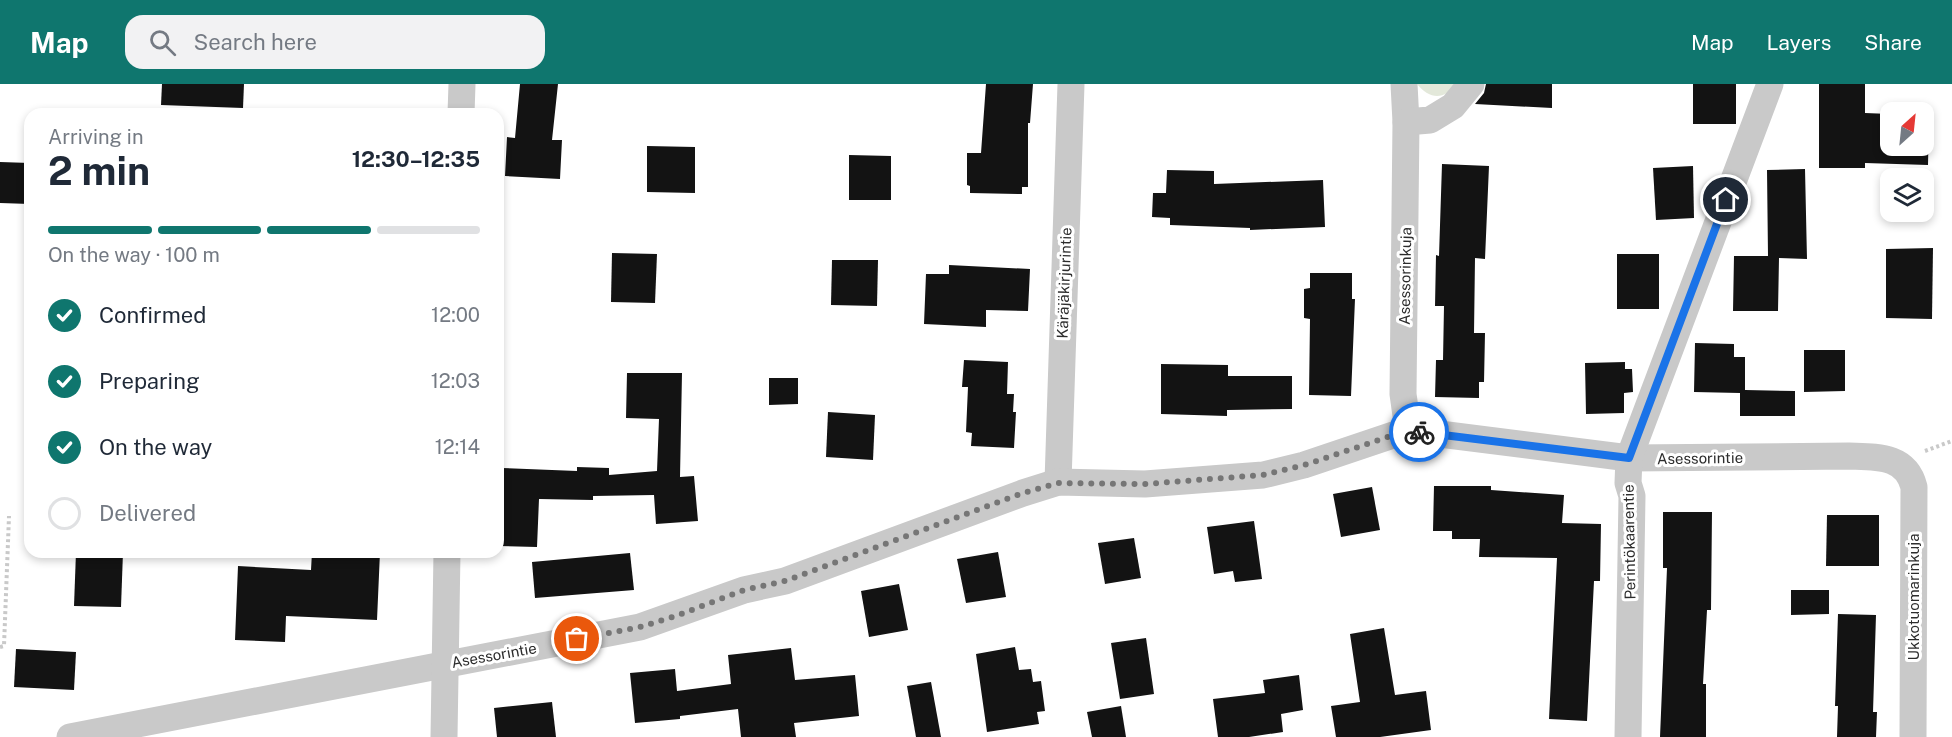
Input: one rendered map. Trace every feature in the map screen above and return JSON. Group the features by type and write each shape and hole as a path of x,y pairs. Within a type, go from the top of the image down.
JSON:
{"street":[{"path":"461,108 462,84"},
{"name":"Käräjäkirjurintie","path":"1058,483 1071,84"},
{"name":"Asessorinkuja","path":"1404,84 1406,122 1403,394 1408,430"},
{"path":"1406,122 1430,120 1453,106 1471,84"},
{"name":"Perintökaarentie","path":"1628,737 1632,496 1628,483 1629,458 1770,84"},
{"name":"Asessorintie","path":"70,737 640,627 744,590 785,581 1023,493 1058,483 1145,484 1263,475 1308,464 1408,430 1629,458 1849,456 1897,462"},
{"name":"Ukkotuomarinkuja","path":"1897,462 1911,476 1914,487 1913,737"},
{"path":"444,737 447,558"}],"path":[{"path":"0,647 4,646 9,516"}],"shaded area":[{"path":"1417,84 1457,84 1447,93 1437,96 1427,93"}],"building":[{"path":"162,84 244,84 243,108 161,105"},
{"path":"520,84 558,84 552,140 562,140 560,179 505,176 507,137 515,138"},
{"path":"986,84 1033,84 1030,123 1028,123 1028,187 1022,187 1022,194 970,193 970,186 967,185 967,153 981,153"},
{"path":"1486,84 1552,84 1552,108 1475,104 1484,93"},
{"path":"1693,84 1736,84 1736,124 1693,124"},
{"path":"1819,84 1865,84 1865,113 1880,114 1880,156 1928,156 1928,165 1865,163 1865,168 1819,168"},
{"path":"647,146 695,147 695,193 647,192"},
{"path":"849,155 891,156 891,200 849,200"},
{"path":"0,162 24,163 24,204 0,203"},
{"path":"1442,164 1489,166 1485,259 1475,258 1474,333 1485,333 1484,382 1479,382 1479,398 1435,397 1436,360 1443,360 1444,306 1435,306"},
{"path":"1693,166 1694,218 1656,220 1653,168"},
{"path":"1805,169 1807,259 1779,258 1778,311 1733,311 1734,256 1768,256 1767,170"},
{"path":"1167,170 1214,171 1214,184 1323,180 1325,227 1250,230 1250,228 1170,225 1170,218 1152,217 1153,193 1166,193"},
{"path":"1933,248 1932,319 1886,318 1886,249"},
{"path":"612,253 657,254 655,303 611,302"},
{"path":"1617,254 1659,254 1659,309 1617,309"},
{"path":"832,260 878,260 877,306 831,305"},
{"path":"949,265 1030,269 1028,311 986,310 986,327 924,324 926,274 949,274"},
{"path":"1310,273 1352,273 1352,299 1355,299 1351,396 1309,395 1310,319 1304,318 1304,289 1310,288"},
{"path":"1695,343 1734,344 1734,357 1745,357 1745,390 1795,391 1795,416 1740,416 1740,393 1694,392"},
{"path":"1804,350 1845,350 1845,391 1804,392"},
{"path":"964,360 1008,362 1007,394 1014,394 1013,412 1016,412 1014,448 971,446 972,433 966,432 968,387 962,387"},
{"path":"1625,362 1625,369 1632,369 1633,392 1624,393 1624,413 1586,414 1585,363"},
{"path":"1161,364 1228,365 1228,376 1292,376 1292,409 1227,410 1227,416 1161,414"},
{"path":"627,373 682,373 680,477 694,476 698,521 656,524 654,495 593,496 593,500 539,499 537,547 504,546 504,468 577,471 577,467 609,468 609,475 657,471 659,419 626,418"},
{"path":"769,378 798,378 798,404 769,405"},
{"path":"828,412 875,415 873,460 826,457"},
{"path":"1434,486 1491,486 1491,490 1564,495 1562,523 1601,524 1600,581 1594,581 1587,721 1549,719 1557,558 1479,557 1480,539 1452,539 1452,531 1433,531"},
{"path":"1372,487 1380,530 1341,537 1333,494"},
{"path":"1663,512 1712,512 1711,610 1707,610 1703,684 1706,684 1706,737 1660,737 1667,568 1663,568"},
{"path":"1827,515 1879,515 1879,566 1826,566"},
{"path":"1254,521 1262,579 1235,582 1233,571 1214,574 1207,527"},
{"path":"1134,538 1141,578 1105,584 1098,543"},
{"path":"998,552 1006,597 966,603 957,559"},
{"path":"630,553 634,590 535,598 532,562"},
{"path":"76,558 123,558 121,607 74,606"},
{"path":"312,558 380,558 377,620 286,616 285,642 235,640 238,566 311,570"},
{"path":"899,584 908,630 869,637 861,591"},
{"path":"1791,590 1829,590 1829,614 1791,615"},
{"path":"1838,614 1876,615 1873,712 1877,712 1876,737 1837,737 1838,706 1835,706"},
{"path":"1384,628 1395,695 1426,691 1431,730 1380,737 1336,737 1331,706 1360,702 1350,634"},
{"path":"1146,638 1154,694 1120,699 1111,643"},
{"path":"1015,647 1019,670 1031,669 1033,682 1041,681 1045,711 1037,712 1039,724 987,732 976,654"},
{"path":"791,648 795,680 855,675 859,716 794,723 796,737 741,737 738,709 680,716 680,719 635,723 630,673 675,669 677,691 731,684 728,655"},
{"path":"16,649 76,652 74,690 14,687"},
{"path":"1299,675 1303,710 1281,714 1283,732 1249,737 1218,737 1213,699 1265,693 1263,680"},
{"path":"931,682 941,737 916,737 907,686"},
{"path":"552,702 556,737 497,737 494,708"},
{"path":"1121,706 1126,737 1092,737 1087,712"}],"way so far":[{"path":"577,639 640,627 744,590 785,581 1023,493 1058,483 1145,484 1263,475 1308,464 1408,430 1419,432"}],"route":[{"path":"1419,432 1629,458 1726,200"}]}
